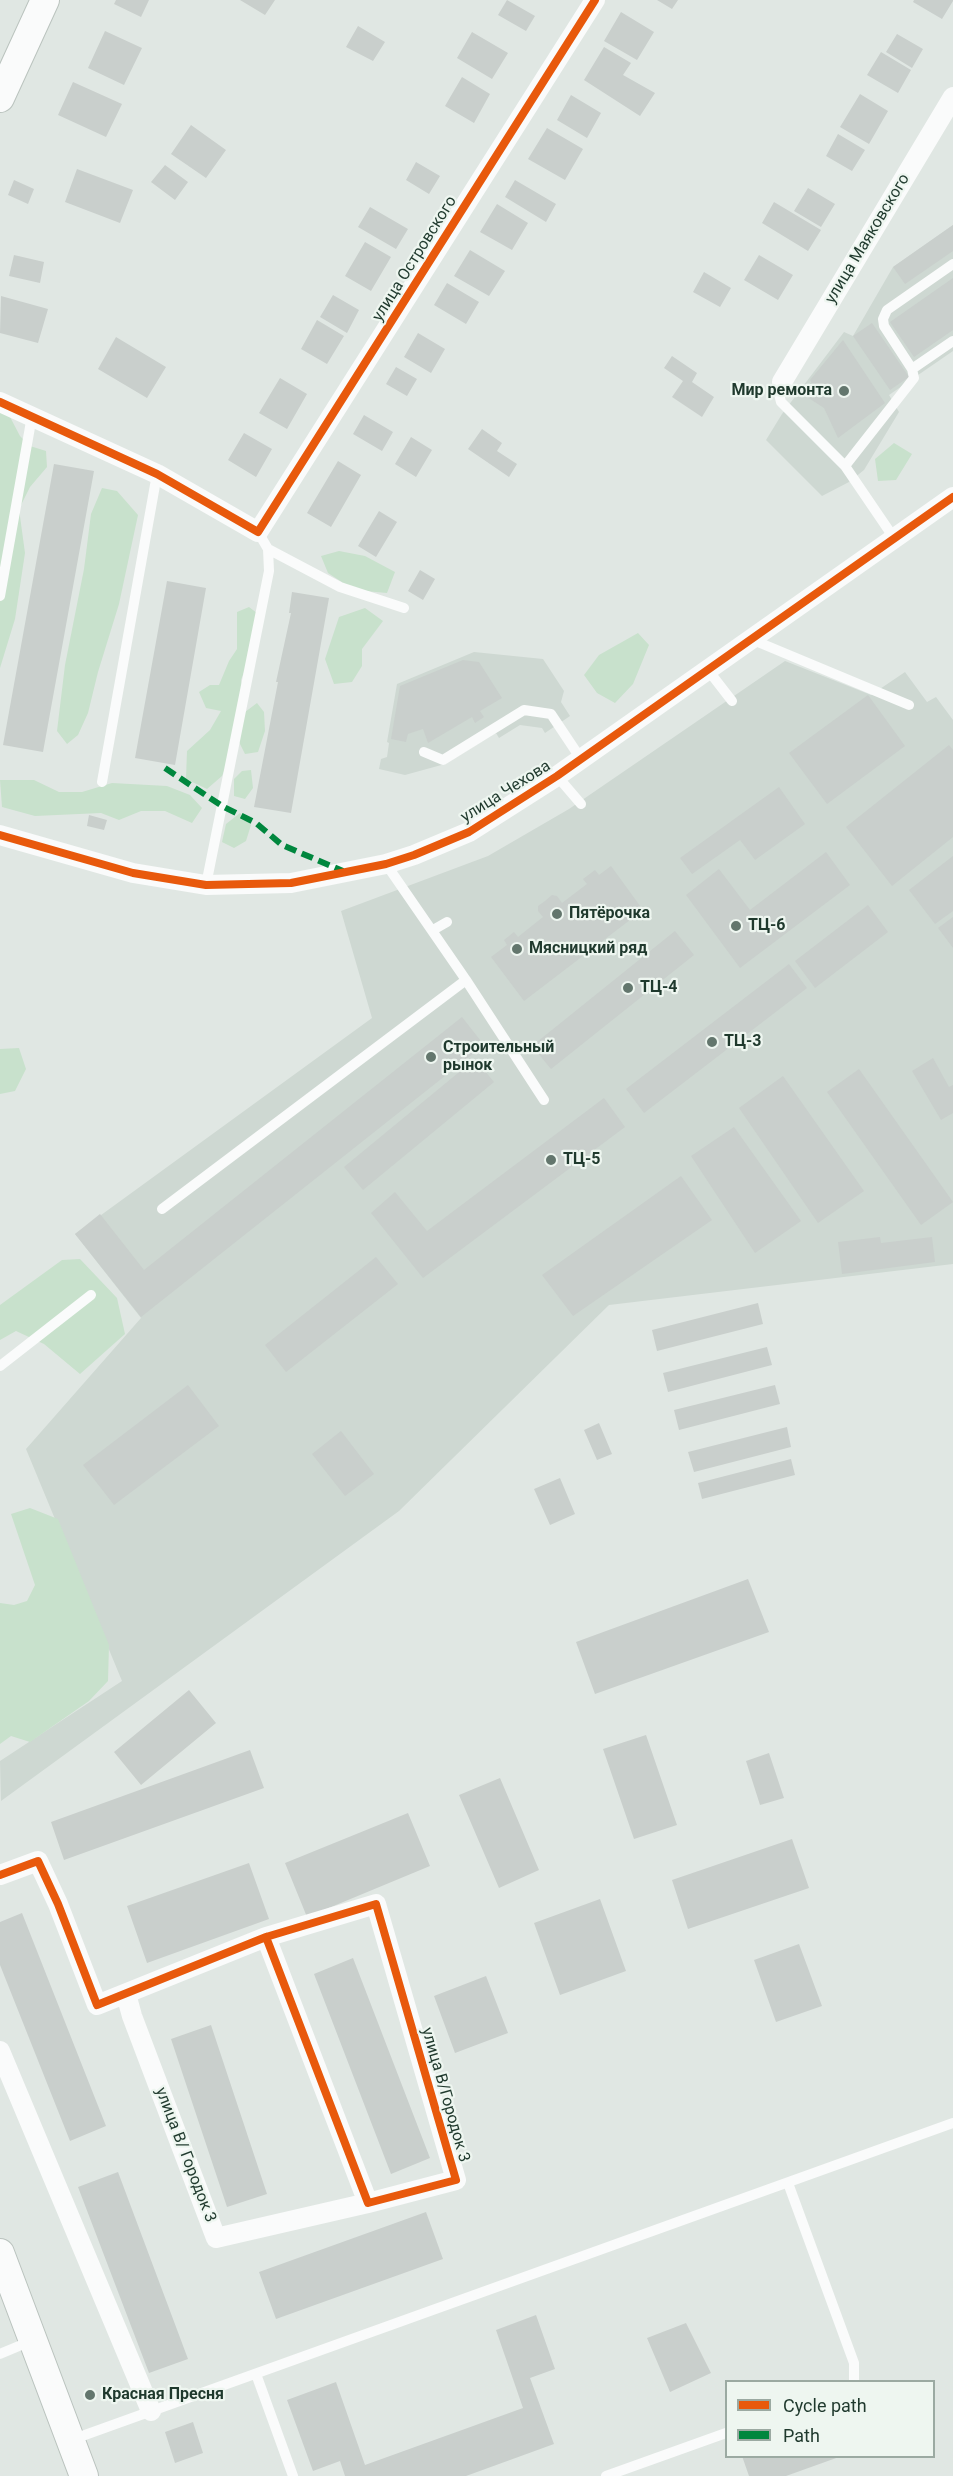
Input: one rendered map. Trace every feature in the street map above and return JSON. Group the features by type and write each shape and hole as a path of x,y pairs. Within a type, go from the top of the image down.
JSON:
{"main road":[{"path":"0,98 45,0"},
{"path":"0,2253 84,2476"}],"street":[{"name":"улица Островского","path":"263,541 595,0"},
{"name":"улица Маяковского","path":"782,382 953,97"},
{"path":"0,402 157,474 263,541"},
{"name":"улица Чехова","path":"0,835 133,873 206,885 291,883 386,864 469,832 557,776 953,497"},
{"name":"улица В/Городок 3","path":"0,1875 38,1861 58,1904 97,2005 266,1937 376,1904 456,2180 368,2203"},
{"path":"266,1937 368,2203"},
{"name":"улица В/ Городок 3","path":"126,1994 132,2016 216,2238 368,2203"},
{"path":"0,2051 151,2411"}],"lane":[{"path":"845,466 914,378 912,369 884,326 883,319 887,310 953,264"},
{"path":"912,369 953,341"},
{"path":"782,382 779,394 781,402 845,466 894,538"},
{"path":"0,596 32,416"},
{"path":"102,782 157,474"},
{"path":"263,541 340,587 404,608"},
{"path":"206,885 267,579 263,541"},
{"path":"753,640 909,705"},
{"path":"708,670 732,701"},
{"path":"424,752 443,760 524,711 551,714 581,759"},
{"path":"557,776 581,804"},
{"path":"386,864 433,930 544,1101"},
{"path":"433,930 447,922"},
{"path":"162,1209 466,980"},
{"path":"0,1366 91,1295"},
{"path":"71,2440 953,2123"},
{"path":"788,2183 854,2363 854,2380"},
{"path":"0,2354 34,2340"},
{"path":"256,2374 292,2476"},
{"path":"606,2476 725,2433"}],"shaded area":[{"path":"953,225 953,351 889,395 899,412 864,470 849,482 822,496 766,440 782,414 844,332 853,336 893,267"},
{"path":"474,652 543,659 564,691 561,702 570,716 545,733 542,728 520,725 499,738 496,733 445,764 405,775 379,769 381,759 387,757 389,743 387,742 397,684"},
{"path":"785,661 871,695 905,672 927,702 936,697 953,720 953,1264 609,1305 399,1511 1,1801 0,1761 122,1681 26,1449 141,1318 75,1234 372,1018 341,911 488,856 569,809"}],"green space":[{"path":"0,407 9,415 20,436 30,446 46,451 47,467 30,487 19,509 25,553 15,619 0,668"},
{"path":"894,443 912,454 896,480 878,481 875,459"},
{"path":"102,488 117,491 138,515 119,604 88,713 78,735 67,744 57,731 65,665 84,569 91,514"},
{"path":"339,551 365,556 395,572 387,593 354,590 328,573 321,556"},
{"path":"249,607 257,613 254,646 241,680 244,697 227,764 222,776 207,789 186,779 187,751 210,730 221,711 206,708 199,692 210,685 219,685 237,649 237,612"},
{"path":"365,608 383,621 362,649 362,666 352,682 334,684 325,659 339,617"},
{"path":"638,633 649,645 633,684 615,703 597,693 584,675 599,655"},
{"path":"257,703 264,712 265,731 258,752 245,754 239,742 245,712"},
{"path":"251,770 253,788 245,799 234,796 234,779 242,771"},
{"path":"0,780 34,780 59,792 82,792 112,783 167,786 190,795 202,808 192,823 165,811 141,811 119,820 101,813 35,816 2,807"},
{"path":"240,813 251,825 246,841 234,848 222,842 226,824"},
{"path":"19,1048 26,1069 15,1091 0,1094 0,1049"},
{"path":"80,1259 117,1298 125,1334 80,1374 44,1344 16,1331 0,1340 0,1305 62,1260"},
{"path":"30,1508 58,1519 109,1645 108,1681 89,1701 30,1742 11,1736 0,1744 0,1603 14,1605 27,1601 35,1585 11,1514"}],"building":[{"path":"116,0 149,0 141,17 114,4"},
{"path":"240,0 275,0 265,15"},
{"path":"507,0 535,16 526,31 498,15"},
{"path":"657,0 678,0 672,9"},
{"path":"914,0 953,1 942,19 913,2"},
{"path":"621,12 654,32 637,60 604,41"},
{"path":"358,26 385,42 373,61 346,47"},
{"path":"105,31 142,48 124,85 88,68"},
{"path":"472,32 508,53 492,79 457,58"},
{"path":"897,34 923,49 912,68 886,52"},
{"path":"604,47 631,63 623,75 655,93 640,116 584,80"},
{"path":"881,52 911,70 898,93 867,75"},
{"path":"462,77 490,94 474,123 445,106"},
{"path":"73,82 122,104 106,137 58,115"},
{"path":"860,94 888,111 869,144 840,127"},
{"path":"571,95 601,113 587,138 557,120"},
{"path":"191,125 226,150 206,178 171,154"},
{"path":"547,128 583,149 565,180 528,159"},
{"path":"838,134 865,150 852,171 826,156"},
{"path":"416,162 440,176 429,194 406,180"},
{"path":"165,165 188,182 175,200 151,182"},
{"path":"77,169 133,190 120,223 65,202"},
{"path":"14,180 34,189 28,204 8,195"},
{"path":"515,180 556,204 546,222 505,197"},
{"path":"808,188 835,204 821,227 794,211"},
{"path":"774,202 821,230 808,251 762,223"},
{"path":"497,204 528,223 512,250 480,232"},
{"path":"370,207 408,229 396,249 358,227"},
{"path":"953,225 953,251 905,284 893,267"},
{"path":"365,242 391,257 371,291 345,276"},
{"path":"470,250 505,271 489,296 454,276"},
{"path":"14,255 44,262 40,283 9,276"},
{"path":"759,255 793,275 778,300 744,280"},
{"path":"704,272 731,288 720,307 693,292"},
{"path":"953,278 953,330 914,357 890,322"},
{"path":"447,283 479,302 466,324 434,305"},
{"path":"333,295 359,310 347,333 320,317"},
{"path":"1,296 48,309 38,343 0,333"},
{"path":"317,320 344,336 327,364 301,349"},
{"path":"872,323 909,377 890,390 853,336"},
{"path":"418,333 445,349 431,373 404,357"},
{"path":"116,337 166,367 147,398 98,369"},
{"path":"843,340 885,403 838,438 824,408 807,397 813,386 810,380"},
{"path":"672,356 697,373 692,382 714,397 702,417 672,397 683,381 664,368"},
{"path":"396,367 417,379 407,396 386,384"},
{"path":"280,378 307,394 287,429 259,413"},
{"path":"364,415 393,432 382,451 353,434"},
{"path":"482,429 502,443 497,451 517,464 509,477 468,449"},
{"path":"244,433 272,449 256,477 228,460"},
{"path":"411,437 432,450 416,477 395,464"},
{"path":"338,461 361,475 331,527 307,513"},
{"path":"54,464 94,471 43,752 3,745"},
{"path":"379,511 397,522 376,557 358,546"},
{"path":"420,570 435,579 423,600 408,591"},
{"path":"167,581 206,588 175,765 135,758"},
{"path":"292,592 329,598 291,813 254,807 278,682 276,682 291,613 289,613"},
{"path":"463,660 479,662 502,698 480,711 484,717 475,723 472,717 428,743 423,729 408,734 406,742 391,739 400,686"},
{"path":"868,695 905,746 827,804 789,753"},
{"path":"949,745 953,750 953,837 892,886 846,827"},
{"path":"779,787 805,824 755,860 740,840 692,874 680,858"},
{"path":"89,815 107,820 104,830 87,826"},
{"path":"826,852 850,885 740,968 686,895 719,869 750,910"},
{"path":"953,856 953,911 935,924 909,890"},
{"path":"611,866 643,910 524,1001 491,957 507,945 504,940 514,932 518,937 543,917 538,911 538,906 552,895 557,896 562,903 587,884 583,879 595,870 599,875"},
{"path":"868,905 888,932 815,988 795,961"},
{"path":"953,917 953,948 938,928"},
{"name":"ТЦ-4","path":"675,931 694,955 551,1069 532,1046"},
{"name":"ТЦ-3","path":"789,964 807,988 644,1113 626,1089"},
{"path":"462,1017 484,1045 141,1317 75,1234 100,1214 144,1270"},
{"path":"933,1058 949,1087 953,1085 953,1113 941,1120 912,1071"},
{"path":"475,1059 494,1082 363,1190 344,1167"},
{"path":"859,1069 953,1202 921,1225 827,1092"},
{"path":"783,1076 864,1191 818,1223 739,1108"},
{"name":"ТЦ-5","path":"604,1098 625,1127 423,1278 371,1213 395,1192 427,1231"},
{"path":"734,1127 801,1221 755,1253 691,1156"},
{"path":"681,1176 712,1220 573,1316 542,1275"},
{"path":"880,1237 881,1243 932,1237 935,1262 842,1274 838,1242"},
{"path":"376,1257 398,1284 286,1372 265,1345"},
{"path":"758,1303 763,1324 657,1351 652,1330"},
{"path":"767,1347 772,1365 668,1392 663,1373"},
{"path":"188,1385 219,1426 114,1505 83,1465"},
{"path":"775,1385 780,1404 679,1430 674,1410"},
{"path":"599,1423 612,1454 597,1460 584,1430"},
{"path":"787,1427 791,1447 694,1472 688,1452"},
{"path":"341,1431 374,1474 345,1496 312,1454"},
{"path":"791,1459 795,1475 702,1499 698,1483"},
{"path":"560,1478 575,1514 550,1525 534,1489"},
{"path":"748,1579 769,1632 595,1694 576,1642"},
{"path":"189,1690 216,1723 141,1785 114,1752"},
{"path":"646,1735 677,1825 634,1839 603,1749"},
{"path":"250,1750 264,1788 64,1860 51,1822"},
{"path":"769,1753 784,1798 760,1805 746,1761"},
{"path":"500,1778 539,1870 499,1888 459,1795"},
{"path":"408,1813 430,1866 307,1917 285,1863"},
{"path":"792,1839 809,1888 688,1929 672,1880"},
{"path":"249,1863 269,1919 147,1963 127,1906"},
{"path":"600,1899 626,1971 560,1995 534,1923"},
{"path":"22,1913 106,2126 70,2141 0,1965 0,1922"},
{"path":"799,1944 822,2006 776,2022 754,1960"},
{"path":"353,1958 430,2158 391,2174 314,1974"},
{"path":"486,1976 508,2033 455,2053 434,1996"},
{"path":"211,2025 267,2194 227,2207 171,2039"},
{"path":"118,2172 188,2359 149,2373 78,2187"},
{"path":"426,2212 443,2259 276,2319 259,2272"},
{"path":"536,2315 555,2369 530,2378 554,2444 466,2476 345,2476 340,2461 313,2471 287,2400 336,2382 365,2465 523,2408 496,2330"},
{"path":"686,2323 711,2373 670,2392 647,2338"},
{"path":"193,2422 203,2453 175,2463 165,2432"},
{"path":"743,2458 836,2458 786,2476 749,2476"}],"marked path":[{"path":"165,768 222,806 256,823 282,845 343,871"}],"cycle path":[{"path":"0,402 157,474 258,532 595,0"},
{"path":"0,835 133,873 206,885 291,883 386,864 414,855 469,832 557,776 953,497"},
{"path":"0,1875 38,1861 58,1904 97,2005 266,1937 376,1904 456,2180 368,2203 266,1937"}],"place":[{"name":"Мир ремонта","path":"844,391"},
{"name":"Пятёрочка","path":"557,914"},
{"name":"ТЦ-6","path":"736,926"},
{"name":"Мясницкий ряд","path":"517,949"},
{"name":"ТЦ-4","path":"628,988"},
{"name":"ТЦ-3","path":"712,1042"},
{"name":"Строительный рынок","path":"431,1057"},
{"name":"ТЦ-5","path":"551,1160"},
{"name":"Красная Пресня","path":"90,2395"}]}
